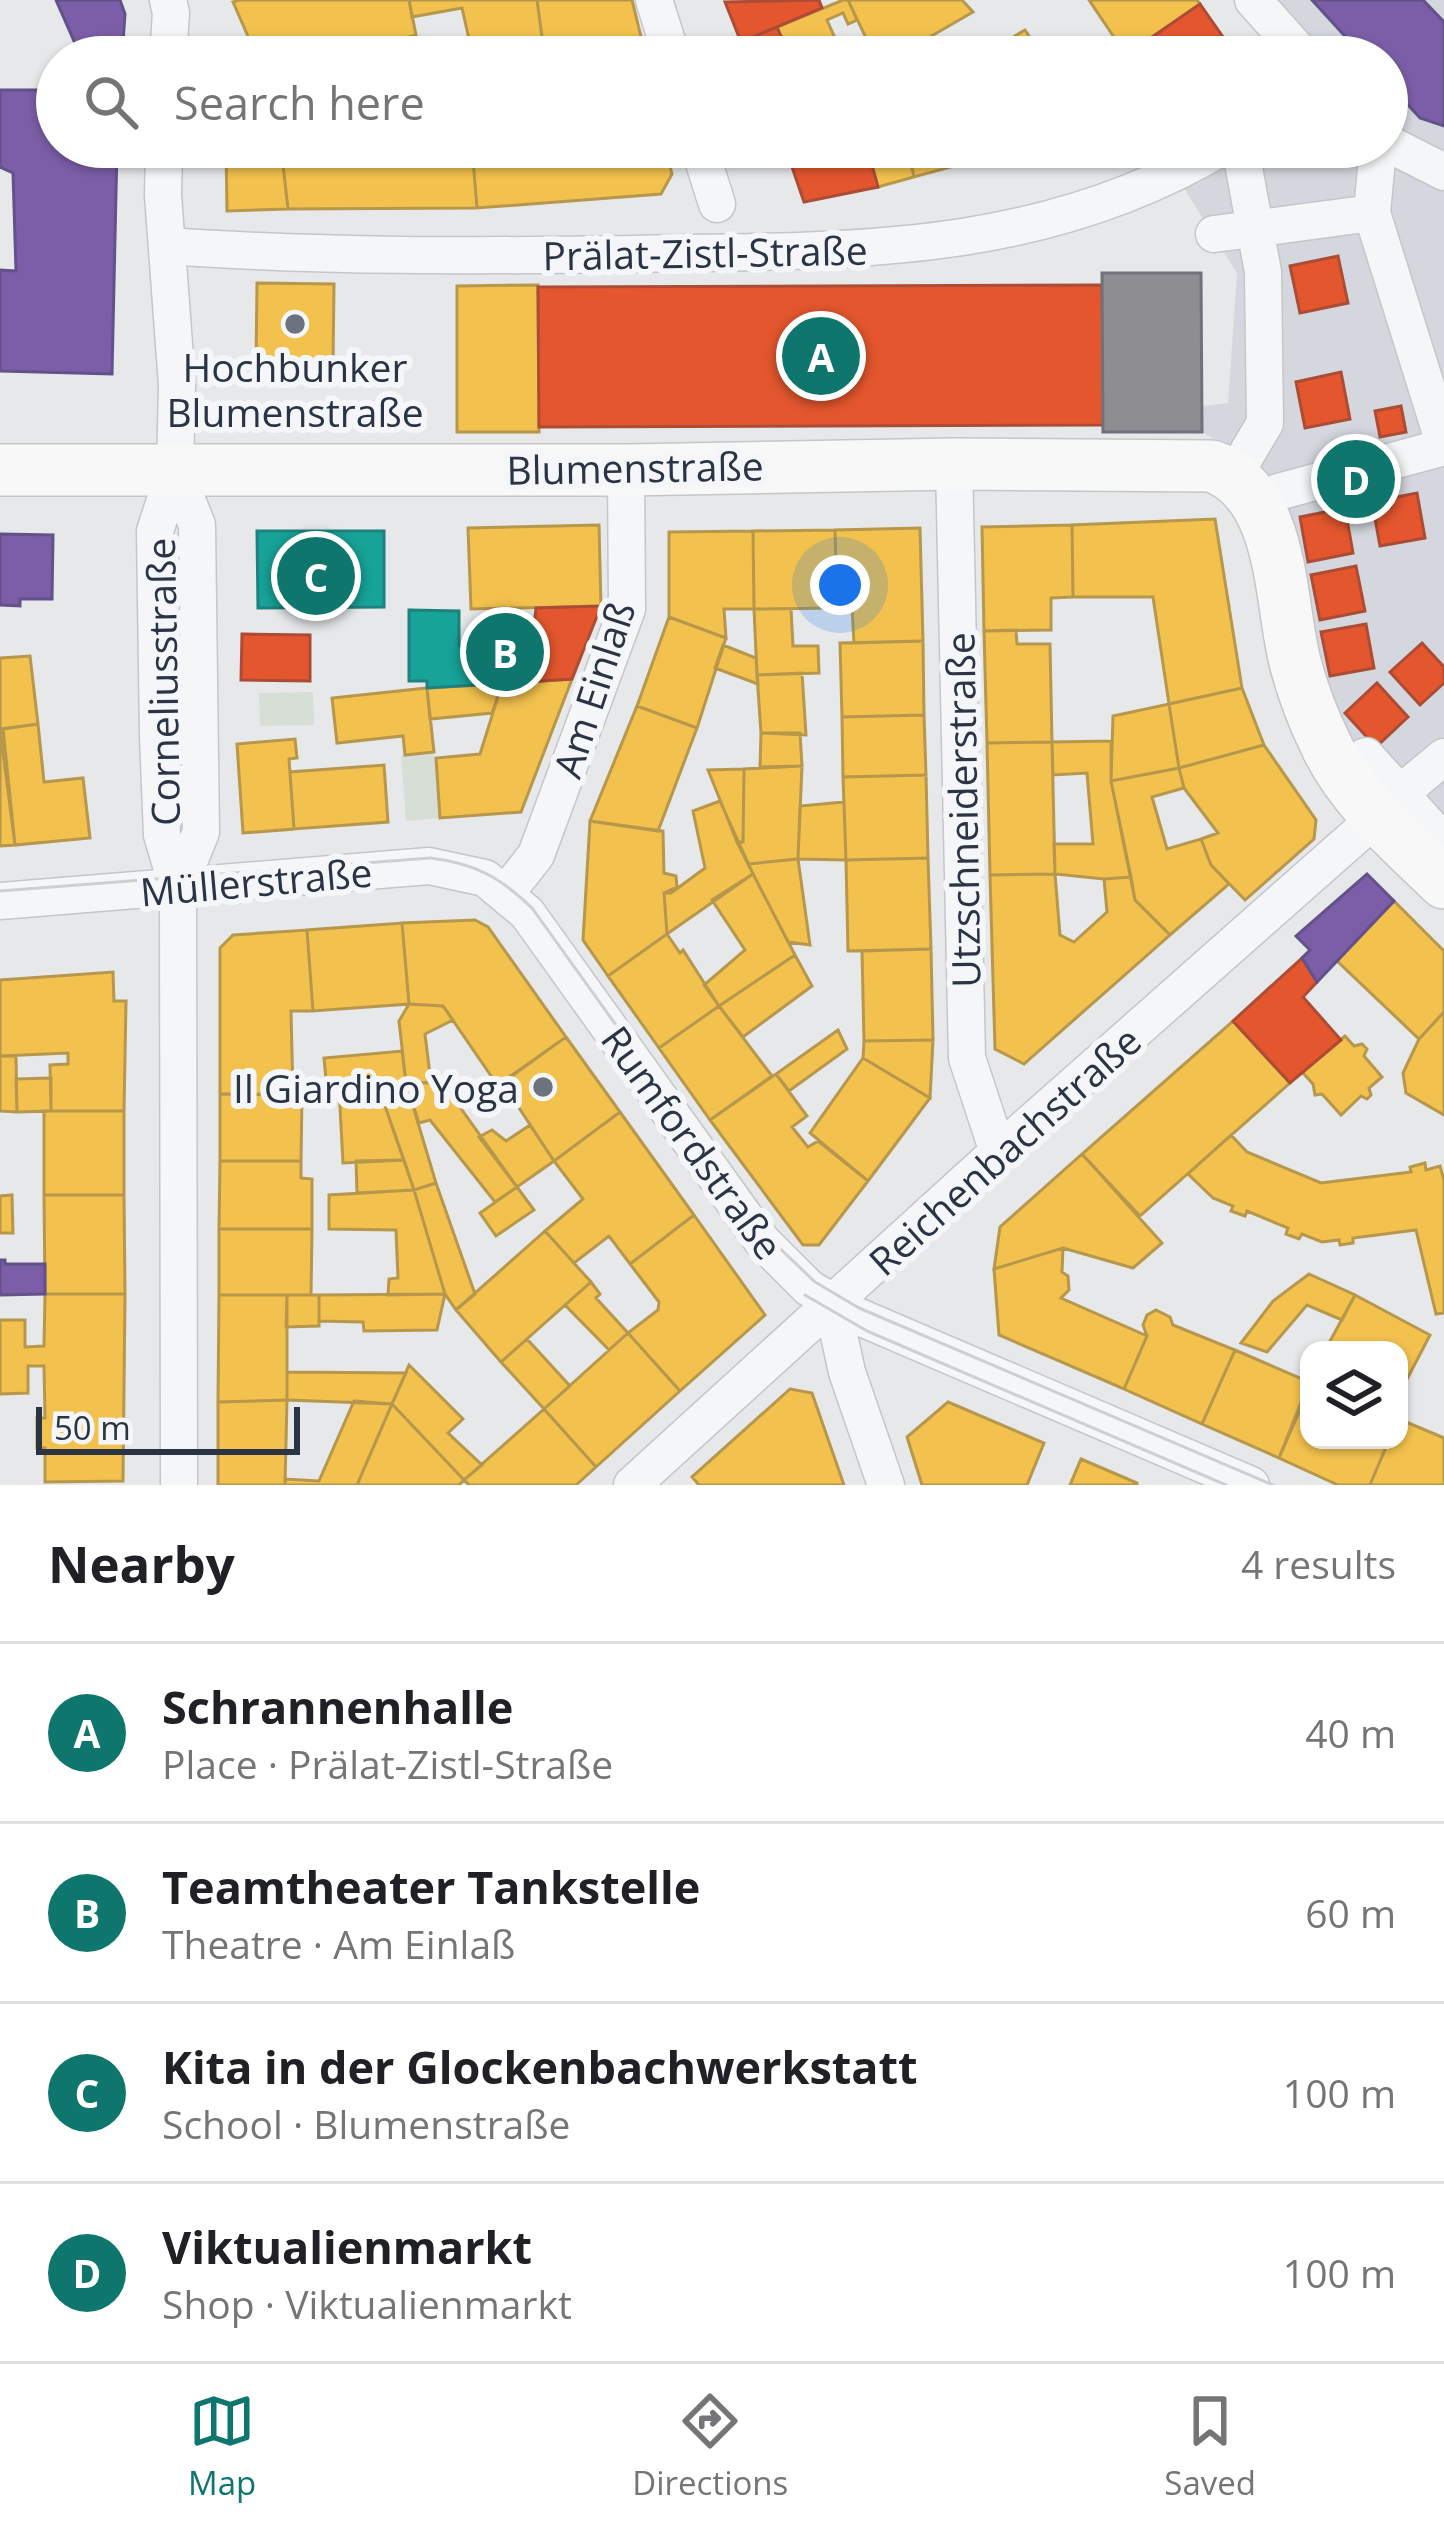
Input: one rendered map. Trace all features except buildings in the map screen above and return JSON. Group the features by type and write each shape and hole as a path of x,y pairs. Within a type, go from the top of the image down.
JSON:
{"main road":[{"name":"Blumenstraße","path":"0,470 1212,466 1259,483"},
{"path":"1259,483 1295,661 1309,707 1332,756 1388,806 1440,864"}],"street":[{"path":"654,0 659,36"},
{"path":"1253,0 1285,36"},
{"path":"168,36 169,6"},
{"path":"1408,153 1444,172"},
{"path":"164,168 177,385 175,470"},
{"path":"706,168 717,204"},
{"name":"Prälat-Zistl-Straße","path":"169,246 441,258 881,249 1045,224 1197,168"},
{"path":"1236,168 1254,230 1250,303 1265,423 1259,483 1444,445 1372,213 1376,168"},
{"path":"1214,235 1372,213"},
{"name":"Utzschneiderstraße","path":"954,464 967,1058 998,1152"},
{"name":"Corneliusstraße","path":"175,470 197,524 201,832 178,889 179,1485"},
{"name":"Am Einlaß","path":"506,893 536,855 627,609 626,470"},
{"path":"1361,760 1366,756 1388,806"},
{"name":"Reichenbachstraße","path":"632,1485 998,1152 1444,757"},
{"name":"Müllerstraße","path":"0,901 429,866 485,878 506,893"},
{"name":"Rumfordstraße","path":"506,893 527,913 776,1259 832,1303 1251,1485"},
{"path":"832,1303 847,1372 886,1485"}],"shaded area":[{"path":"1269,0 1444,0 1444,853 1350,746 1244,457 1202,432 1202,406 1228,403 1237,273 1184,188 1215,168 1408,168 1408,36 1304,36"},
{"path":"313,692 314,725 260,726 259,693"},
{"path":"434,752 440,818 406,821 401,756"}],"tram line":[{"path":"0,891 430,858 486,873 532,908 768,1237 815,1282 859,1308 1273,1485"},
{"path":"805,1295 867,1331 1226,1485"}],"place":[{"name":"Hochbunker Blumenstraße","path":"295,324"},
{"name":"Schrannenhalle","path":"821,356"},
{"name":"Viktualienmarkt","path":"1356,479"},
{"name":"Kita in der Glockenbachwerkstatt","path":"316,576"},
{"name":"Teamtheater Tankstelle","path":"505,652"},
{"name":"Il Giardino Yoga","path":"543,1087"}]}
